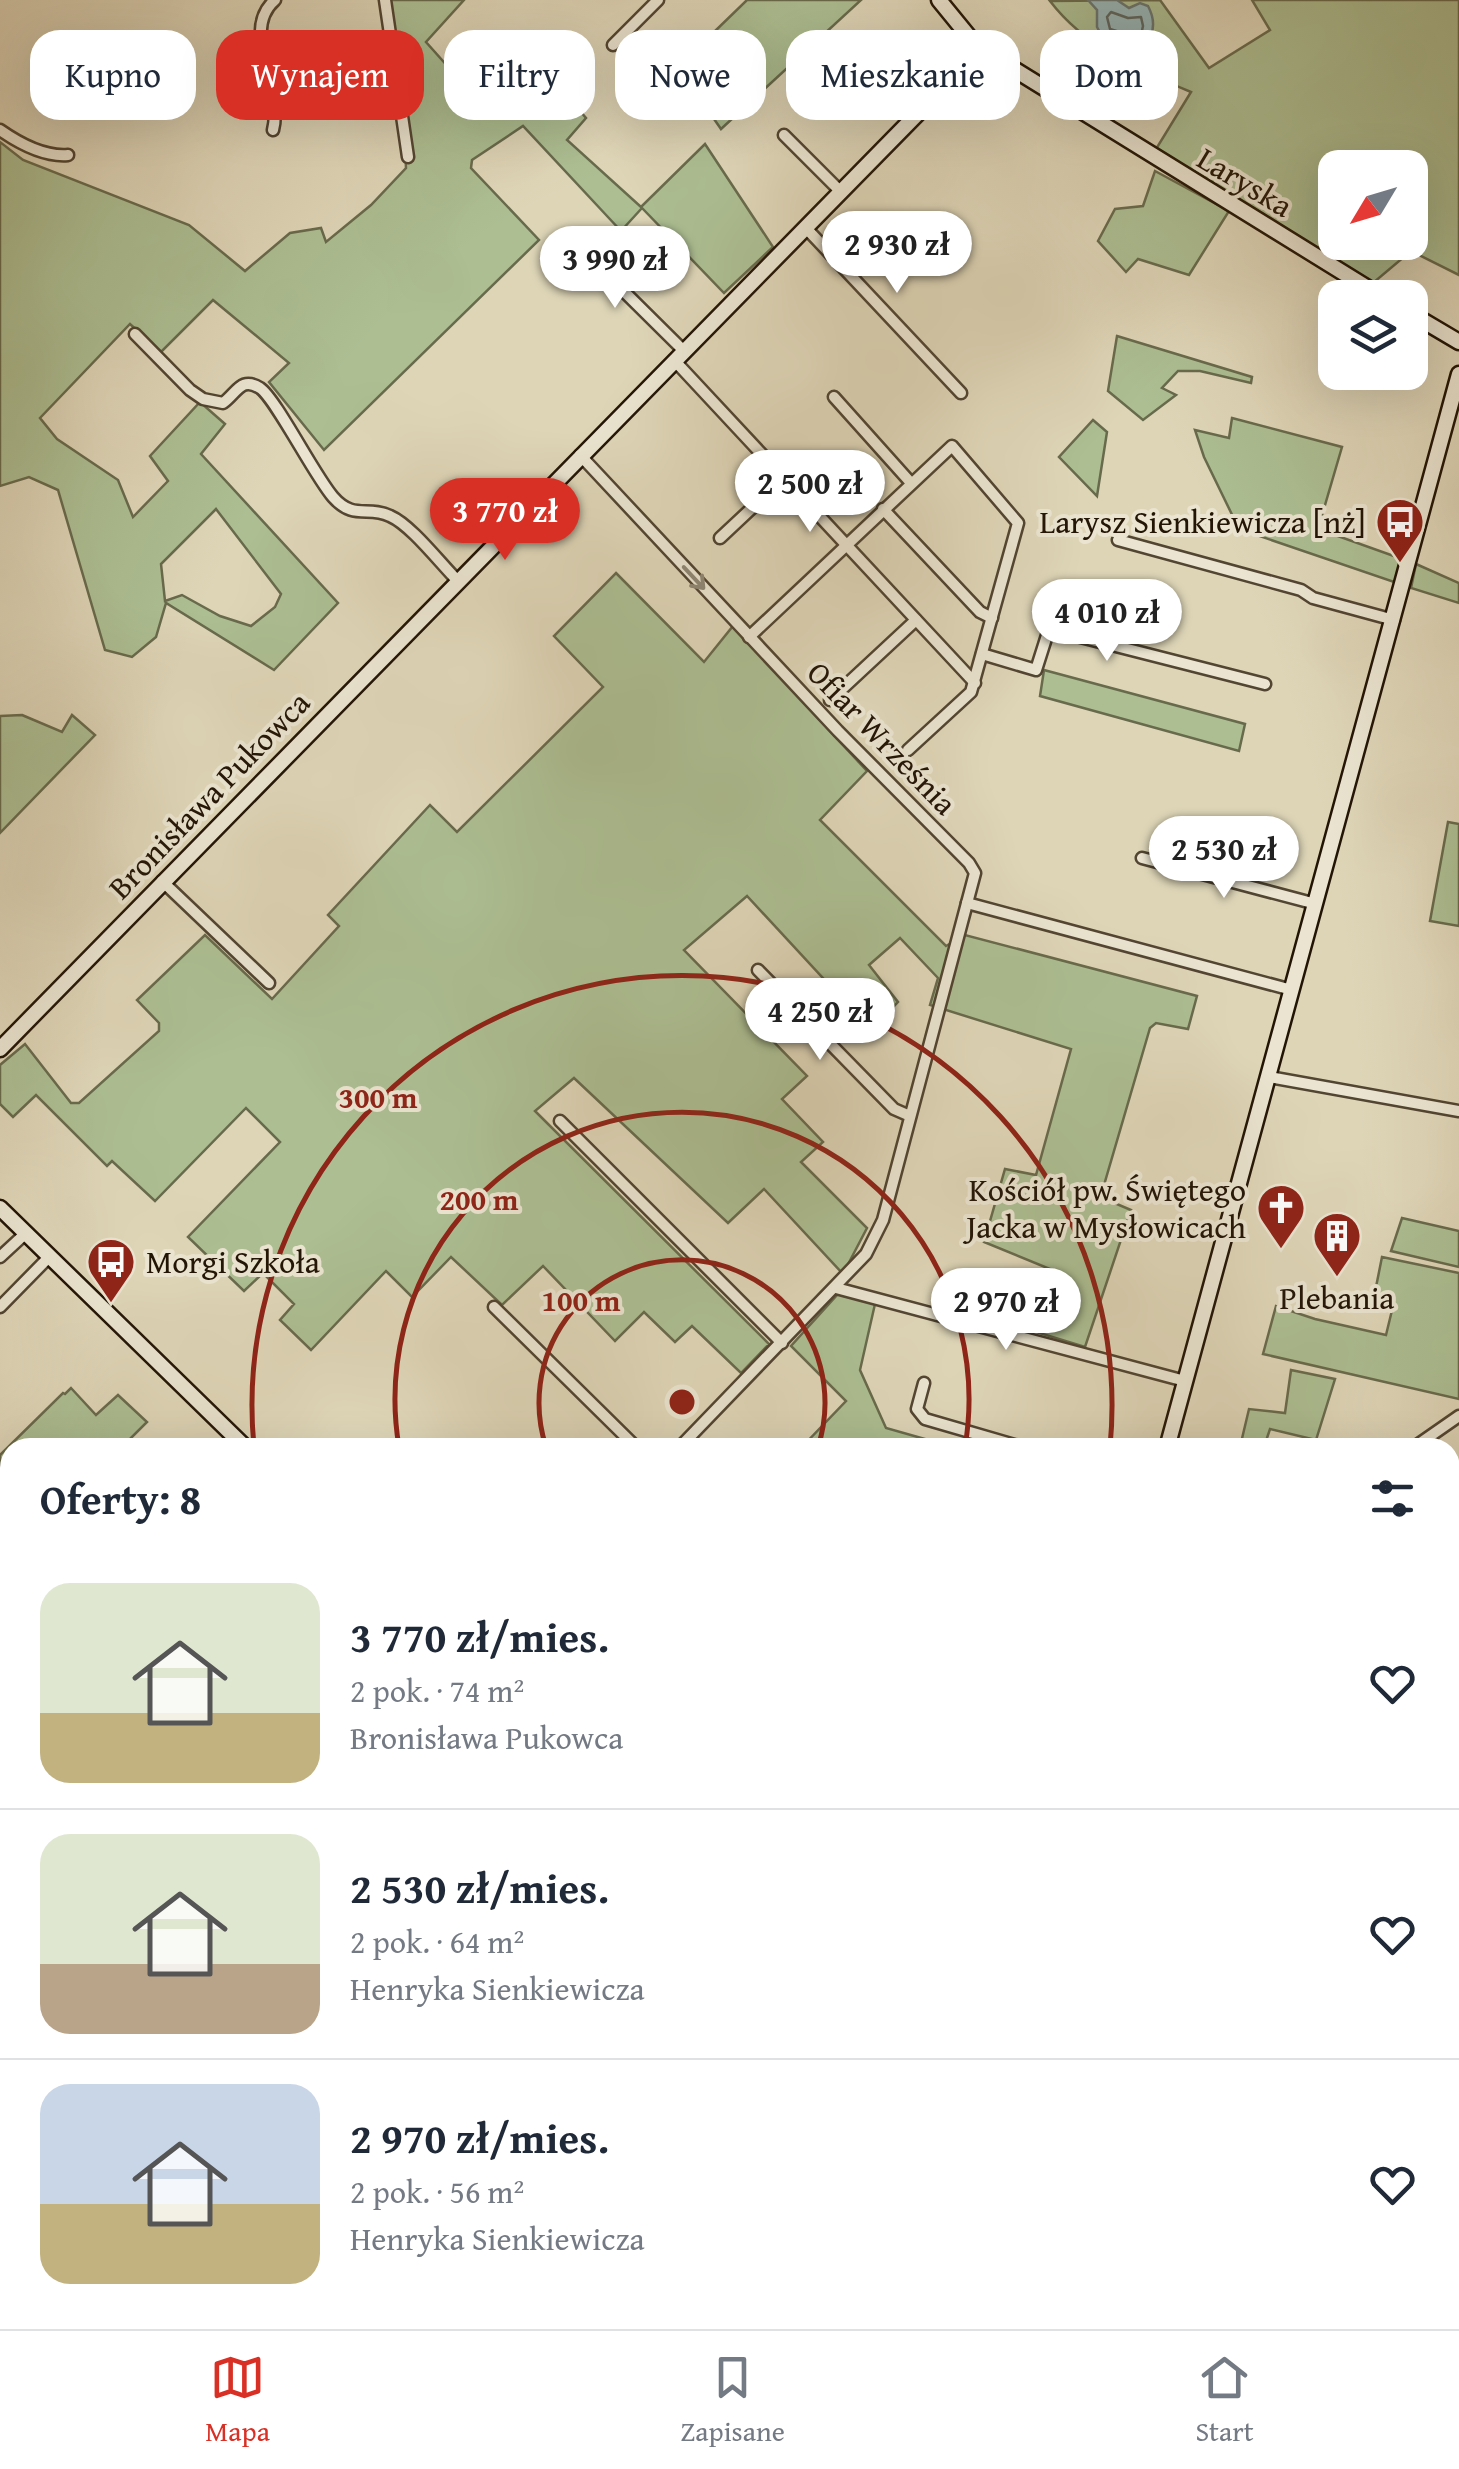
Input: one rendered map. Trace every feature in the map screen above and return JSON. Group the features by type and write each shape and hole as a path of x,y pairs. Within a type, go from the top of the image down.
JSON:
{"street":[{"path":"273,130 276,103 260,35 265,10 275,0"},
{"path":"385,0 408,157"},
{"path":"613,45 658,0"},
{"name":"Laryska","path":"939,0 964,30"},
{"name":"Laryska","path":"1020,72 1354,280"},
{"name":"Bronisława Pukowca","path":"0,1049 911,120"},
{"path":"0,130 28,147 56,156 68,155"},
{"path":"784,134 840,192"},
{"path":"805,227 961,393"},
{"path":"575,243 679,355 784,478 975,683"},
{"path":"1428,324 1459,342"},
{"path":"134,334 203,399 223,403 242,383 264,390 306,460 344,508 357,513 381,512 396,520 458,580"},
{"path":"1170,1438 1459,374"},
{"path":"834,396 912,483"},
{"path":"749,637 952,446 1018,522 971,692 908,750"},
{"name":"Ofiar Września","path":"580,456 969,863 974,873 883,1220 866,1254 689,1438"},
{"path":"720,538 784,478"},
{"path":"884,508 980,612 992,618"},
{"path":"1118,540 1394,620"},
{"path":"830,700 916,620"},
{"path":"982,654 1036,670 1049,628 1265,684"},
{"path":"1142,858 1316,904"},
{"path":"162,881 269,983"},
{"path":"967,903 1292,990"},
{"path":"758,970 894,1109 910,1116"},
{"path":"1269,1076 1459,1111"},
{"path":"560,1121 782,1343"},
{"path":"0,1208 236,1438"},
{"path":"0,1257 26,1233"},
{"path":"0,1307 50,1256"},
{"path":"836,1288 1185,1381"},
{"path":"494,1307 626,1438"},
{"path":"924,1383 917,1409 925,1419 991,1438"},
{"path":"1428,1438 1459,1416"}],"green space":[{"path":"389,0 464,0 426,42 444,62 444,120 584,120 567,140 641,207 705,144 773,247 724,293 642,208 621,231 523,126 472,160 471,168 539,240 324,450 269,382 289,363 213,300 161,352 130,324 40,418 57,439 118,480 133,517 168,481 150,456 200,402 225,424 201,454 338,603 274,670 166,603 156,637 132,657 105,650 58,490 29,477 0,486 0,142 23,160 189,225 245,271 290,233 321,228 326,242 371,205 406,168 404,120 424,120 424,30 394,30","holes":["216,509 281,594 275,607 251,626 220,616 182,595 165,601 161,564"]},
{"path":"747,0 861,0 828,30 786,30 786,69 766,88 766,30 716,30"},
{"path":"1160,0 1209,68 1270,30 1252,0 1459,0 1459,275 1428,260 1428,150 1318,150 1318,249 1156,149 1174,120 1178,120 1191,92 1178,86 1178,30 1077,30 1050,1"},
{"path":"715,120 731,120 721,129"},
{"path":"1155,171 1229,211 1189,275 1138,259 1126,272 1098,241 1115,209 1143,206"},
{"path":"1336,260 1400,260 1377,280 1368,280"},
{"path":"1117,336 1252,377 1251,383 1200,371 1178,371 1162,388 1176,395 1143,420 1108,391"},
{"path":"1232,418 1342,447 1318,529 1405,560 1394,582 1239,529 1195,430 1229,438"},
{"path":"1093,420 1107,432 1097,496 1059,457"},
{"path":"1416,564 1459,583 1459,603 1411,588"},
{"path":"616,573 704,662 733,626 867,771 820,820 946,946 965,935 1197,996 1188,1029 1156,1023 1150,1028 1102,1192 1105,1199 1131,1210 1085,1347 1036,1332 1050,1269 984,1242 1005,1169 1036,1175 1071,1049 930,1005 938,978 900,938 869,965 898,1002 871,1030 747,896 684,950 807,1076 782,1099 823,1142 801,1162 867,1228 843,1274 764,1189 728,1223 574,1078 535,1111 769,1344 741,1373 692,1326 675,1342 644,1312 615,1341 543,1266 502,1305 451,1257 412,1297 386,1271 311,1350 280,1320 294,1304 263,1273 244,1291 188,1237 280,1142 246,1108 155,1201 112,1161 107,1166 36,1095 13,1117 0,1104 0,1065 25,1044 71,1103 79,1103 159,1031 159,1023 137,1000 205,935 272,999 339,926 328,915 430,805 457,832 603,687 554,636"},
{"path":"1044,670 1245,724 1239,751 1040,696"},
{"path":"22,715 62,732 72,715 95,735 0,833 0,716"},
{"path":"1448,822 1459,824 1459,926 1430,921"},
{"path":"1402,1218 1459,1231 1459,1267 1391,1251"},
{"path":"1382,1257 1459,1273 1459,1399 1263,1354 1276,1306 1386,1335 1394,1302 1374,1297"},
{"path":"838,1294 875,1304 860,1370 886,1428 921,1438 811,1438 846,1401 791,1346"},
{"path":"1291,1370 1335,1379 1317,1438 1270,1429 1267,1438 1242,1438 1249,1409 1285,1413"},
{"path":"71,1388 96,1415 118,1395 147,1422 131,1438 17,1438"}],"water":[{"path":"1088,0 1117,0 1129,8 1140,3 1148,6 1152,30 1099,30 1097,10"}],"place":[{"name":"Larysz Sienkiewicza [nż]","path":"1400,564"},
{"name":"Kościół pw. Świętego Jacka w Mysłowicach","path":"1281,1250"},
{"name":"Plebania","path":"1337,1278"},
{"name":"Morgi Szkoła","path":"111,1304"}]}
